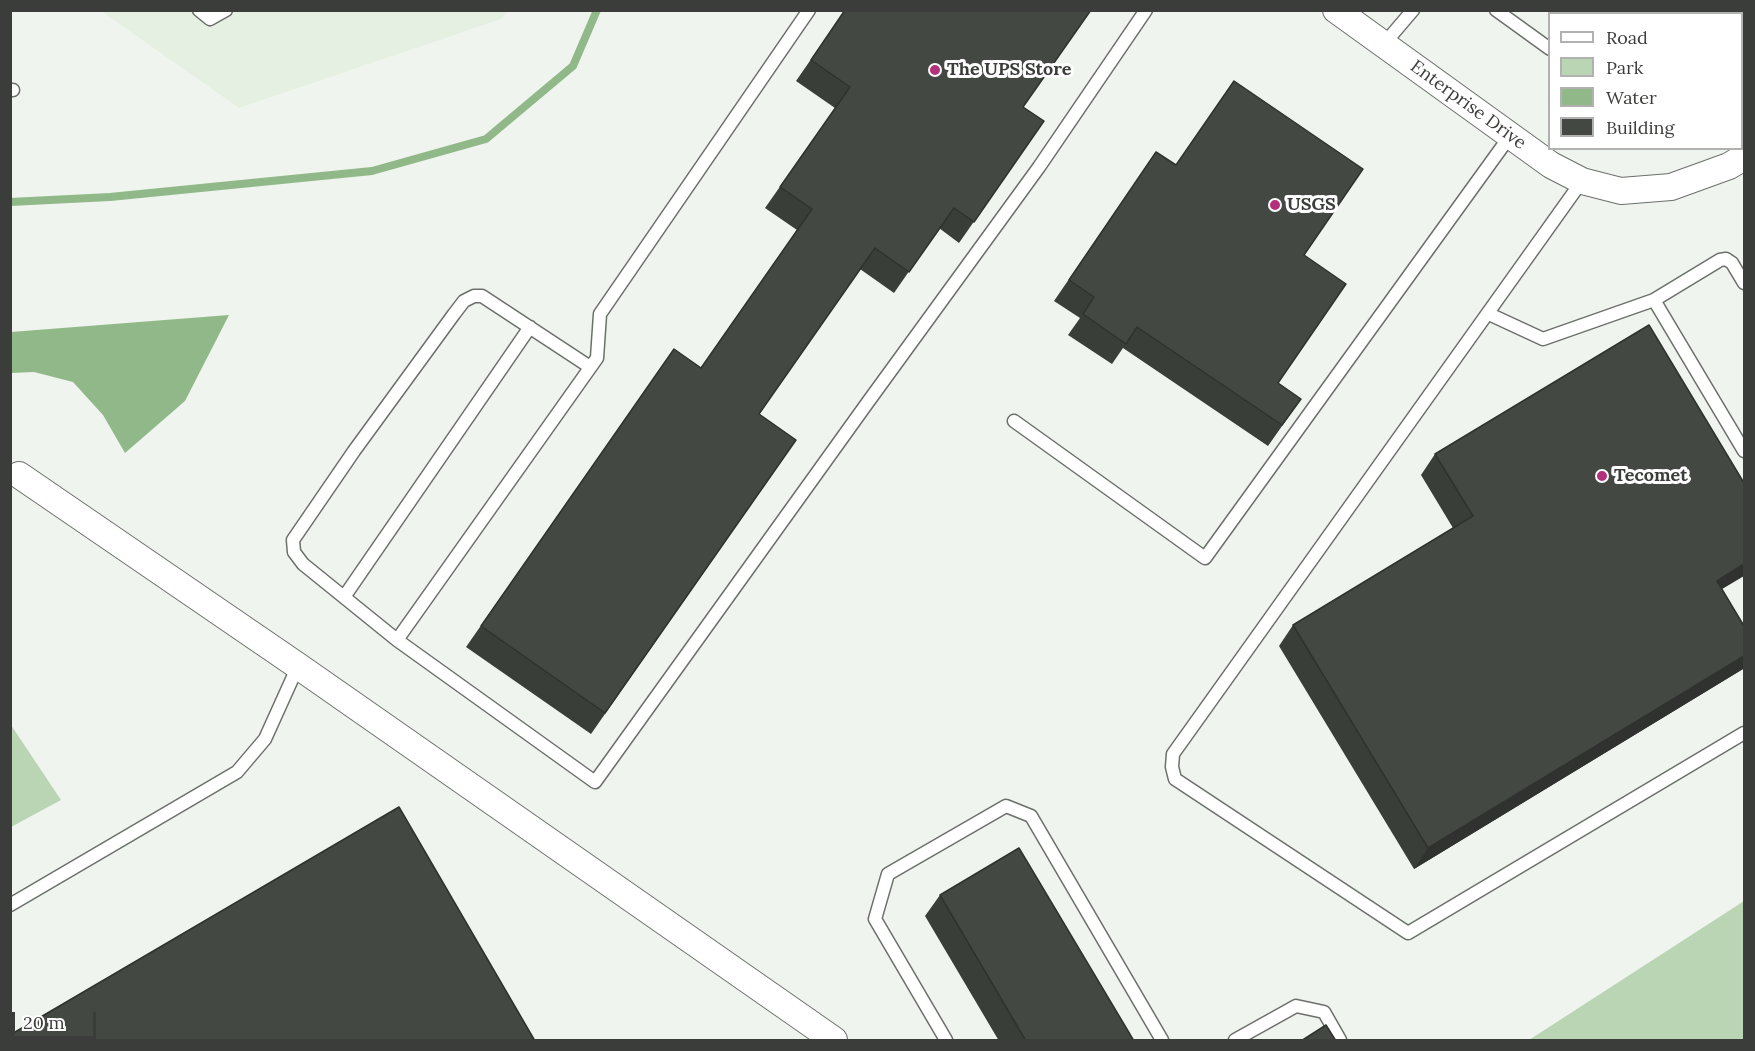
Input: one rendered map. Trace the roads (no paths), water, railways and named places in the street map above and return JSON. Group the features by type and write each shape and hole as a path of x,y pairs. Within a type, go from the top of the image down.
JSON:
{"street":[{"name":"Enterprise Drive","path":"1336,10 1551,165 1582,181 1621,191 1671,187 1729,166 1744,156"},
{"path":"19,476 298,666 826,1038"}],"lane":[{"path":"199,10 210,19 226,10"},
{"path":"398,639 597,358 600,314 809,10"},
{"path":"590,367 482,296 474,296 464,301 354,451 293,540 294,552 303,564 344,597 595,782 861,411 1040,167 1146,10"},
{"path":"1384,44 1413,10"},
{"path":"1496,10 1548,48"},
{"path":"1014,421 1205,558 1510,136"},
{"path":"1582,181 1173,754 1172,767 1175,779 1408,933 1744,733"},
{"path":"1489,314 1543,339 1654,300 1720,260 1726,259 1732,263 1744,283"},
{"path":"1654,300 1744,451"},
{"path":"344,597 530,327"},
{"path":"10,905 237,772 265,739 298,666"},
{"path":"946,1041 875,919 888,874 1006,806 1031,816 1162,1041"},
{"path":"1236,1041 1296,1006 1324,1012 1340,1041"}],"water":[{"path":"229,315 185,401 125,453 103,415 73,382 34,372 11,373 11,332"}],"waterway":[{"path":"10,202 110,197 372,171 486,139 573,66 597,10"}],"place":[{"name":"The UPS Store","path":"935,70"},
{"name":"USGS","path":"1275,205"},
{"name":"Tecomet","path":"1602,476"}]}
